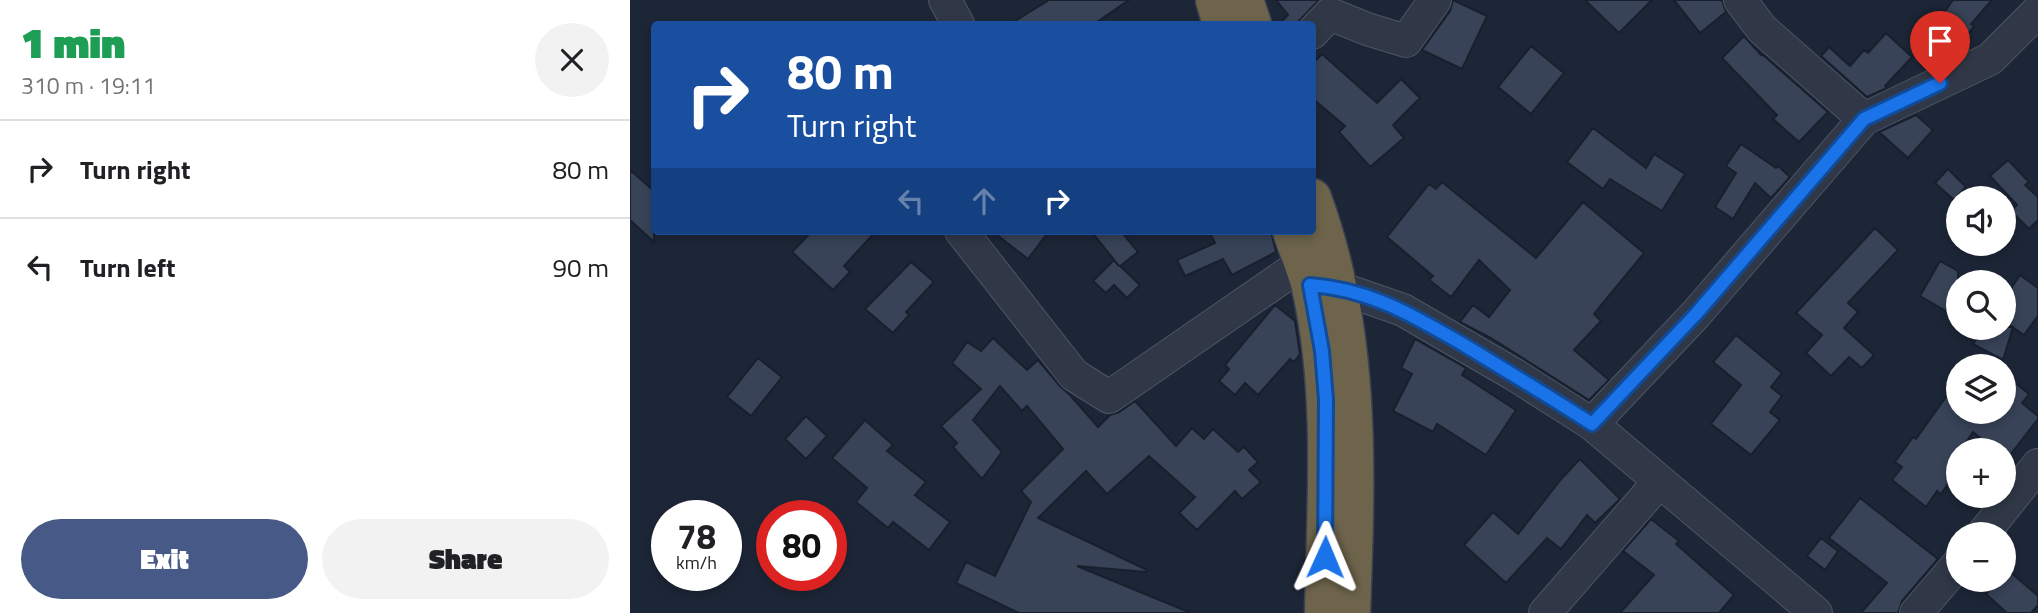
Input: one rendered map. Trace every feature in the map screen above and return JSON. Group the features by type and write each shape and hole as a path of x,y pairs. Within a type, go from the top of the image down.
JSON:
{"highway":[{"path":"1215,0 1221,21"},
{"path":"1244,0 1251,21"},
{"path":"1311,267 1330,251 1316,210"},
{"path":"1311,267 1326,400 1324,613"},
{"path":"1311,267 1349,347 1355,486 1351,613"}],"street":[{"path":"945,0 956,21"},
{"path":"1316,29 1330,14 1406,41 1435,0"},
{"path":"1740,0 1762,29 1864,119"},
{"path":"1592,424 1696,314 1864,119 1990,59 2038,10 2033,0"},
{"path":"964,235 1074,375 1109,397 1311,267 1403,310 1515,375 1592,424 1815,613"},
{"path":"1993,522 2038,465"},
{"path":"1545,613 1659,482"},
{"path":"1916,613 1946,578"}],"building":[{"path":"1049,0 1129,0 1098,21 1015,21"},
{"path":"1276,0 1319,0 1299,21 1282,21 1288,15"},
{"path":"1453,0 1487,16 1462,69 1422,50 1450,11"},
{"path":"1585,0 1652,0 1619,33"},
{"path":"1674,0 1722,0 1726,12 1700,33"},
{"path":"1953,0 1992,0 1971,24 1974,26 1953,56 1927,36"},
{"path":"1886,33 1912,57 1885,86 1887,88 1867,97 1821,56 1829,47 1850,66 1864,50 1868,53"},
{"path":"1744,36 1761,55 1828,112 1799,142 1773,119 1777,115 1722,58"},
{"path":"1531,46 1564,73 1531,114 1498,87"},
{"path":"1322,54 1377,103 1401,79 1420,98 1393,125 1404,138 1370,167 1339,132 1345,126 1316,101 1316,60"},
{"path":"1916,115 1933,130 1908,158 1879,132"},
{"path":"1593,128 1646,168 1654,154 1685,174 1662,211 1610,179 1603,189 1567,162"},
{"path":"1741,144 1776,168 1778,166 1790,177 1771,198 1755,183 1733,219 1715,207 1736,173 1726,166"},
{"path":"2008,160 2029,182 2025,185 2038,197 2038,220 2029,229 2016,216 2016,186 1999,186 1990,176"},
{"path":"1948,169 1965,186 1946,186 1946,193 1935,183"},
{"path":"630,170 651,188 651,235 654,235 654,242 630,220"},
{"path":"1442,182 1536,258 1583,202 1644,253 1594,314 1601,321 1574,350 1609,380 1589,400 1491,338 1460,322 1473,305 1489,317 1510,290 1479,260 1451,297 1429,280 1433,276 1387,237 1429,184 1436,189"},
{"path":"1875,228 1898,250 1848,303 1858,312 1844,328 1874,355 1862,368 1849,357 1831,376 1806,353 1822,335 1796,313"},
{"path":"808,235 872,235 844,266 850,272 833,290 792,252"},
{"path":"997,235 1046,235 1028,259"},
{"path":"1094,235 1124,235 1138,252 1120,266 1140,285 1127,298 1114,285 1106,293 1093,281 1114,260 1119,266"},
{"path":"1211,235 1272,235 1276,252 1232,275 1223,259 1185,276 1177,260 1215,243"},
{"path":"1940,261 1956,270 1946,270 1946,311 1920,296"},
{"path":"911,262 934,282 906,312 909,315 893,333 865,309"},
{"path":"2020,275 2038,288 2038,316 2024,335 2016,329 2016,281"},
{"path":"1275,305 1295,321 1300,354 1294,362 1290,359 1258,395 1245,383 1235,395 1219,381 1229,369 1225,365"},
{"path":"1736,335 1782,373 1771,387 1782,396 1770,412 1780,420 1751,455 1711,424 1741,385 1713,362"},
{"path":"993,338 1027,370 1038,360 1098,427 1110,415 1135,401 1176,446 1192,428 1204,439 1213,429 1238,452 1244,447 1258,462 1249,470 1261,482 1242,499 1235,491 1197,530 1179,513 1195,497 1149,456 1107,494 1086,471 1038,518 1147,570 1077,566 1191,613 1019,613 956,583 966,562 995,576 1031,502 1021,491 1063,449 1027,406 1022,411 1000,386 973,420 1002,452 982,479 953,447 957,443 941,426 981,389 952,363 967,342 981,351"},
{"path":"1415,339 1466,368 1462,375 1516,410 1486,455 1437,424 1433,432 1393,411 1412,374 1401,368"},
{"path":"1976,340 2009,340 2005,354 1992,354 1973,344"},
{"path":"758,358 782,377 751,416 727,397"},
{"path":"2016,384 2029,394 2022,403 2038,416 2016,447 2016,438 1980,438 1973,432 1969,438 1946,438 1946,487 1941,494 1937,491 1926,507 1892,480 1902,467 1895,462 1913,437 1916,439 1946,397 1946,424 2016,424"},
{"path":"806,416 827,436 806,459 785,439"},
{"path":"865,420 893,445 887,451 926,482 915,495 950,522 929,550 893,522 888,528 856,502 867,488 832,458"},
{"path":"1580,459 1620,499 1595,523 1587,515 1561,549 1547,538 1506,583 1464,545 1493,512 1518,534"},
{"path":"1860,498 1938,559 1902,601 1898,613 1861,613 1887,583 1829,538"},
{"path":"1651,519 1679,541 1676,544 1734,595 1719,613 1620,613 1654,575 1623,551"},
{"path":"1821,538 1838,551 1825,570 1807,556"},
{"path":"2016,577 2038,596 2038,605 2031,613 2007,613 1986,594 2016,592"}],"route":[{"path":"1325,557 1326,400 1322,351 1310,285 1337,287 1378,299 1403,310 1515,375 1592,424 1696,314 1864,119 1940,83"}]}
